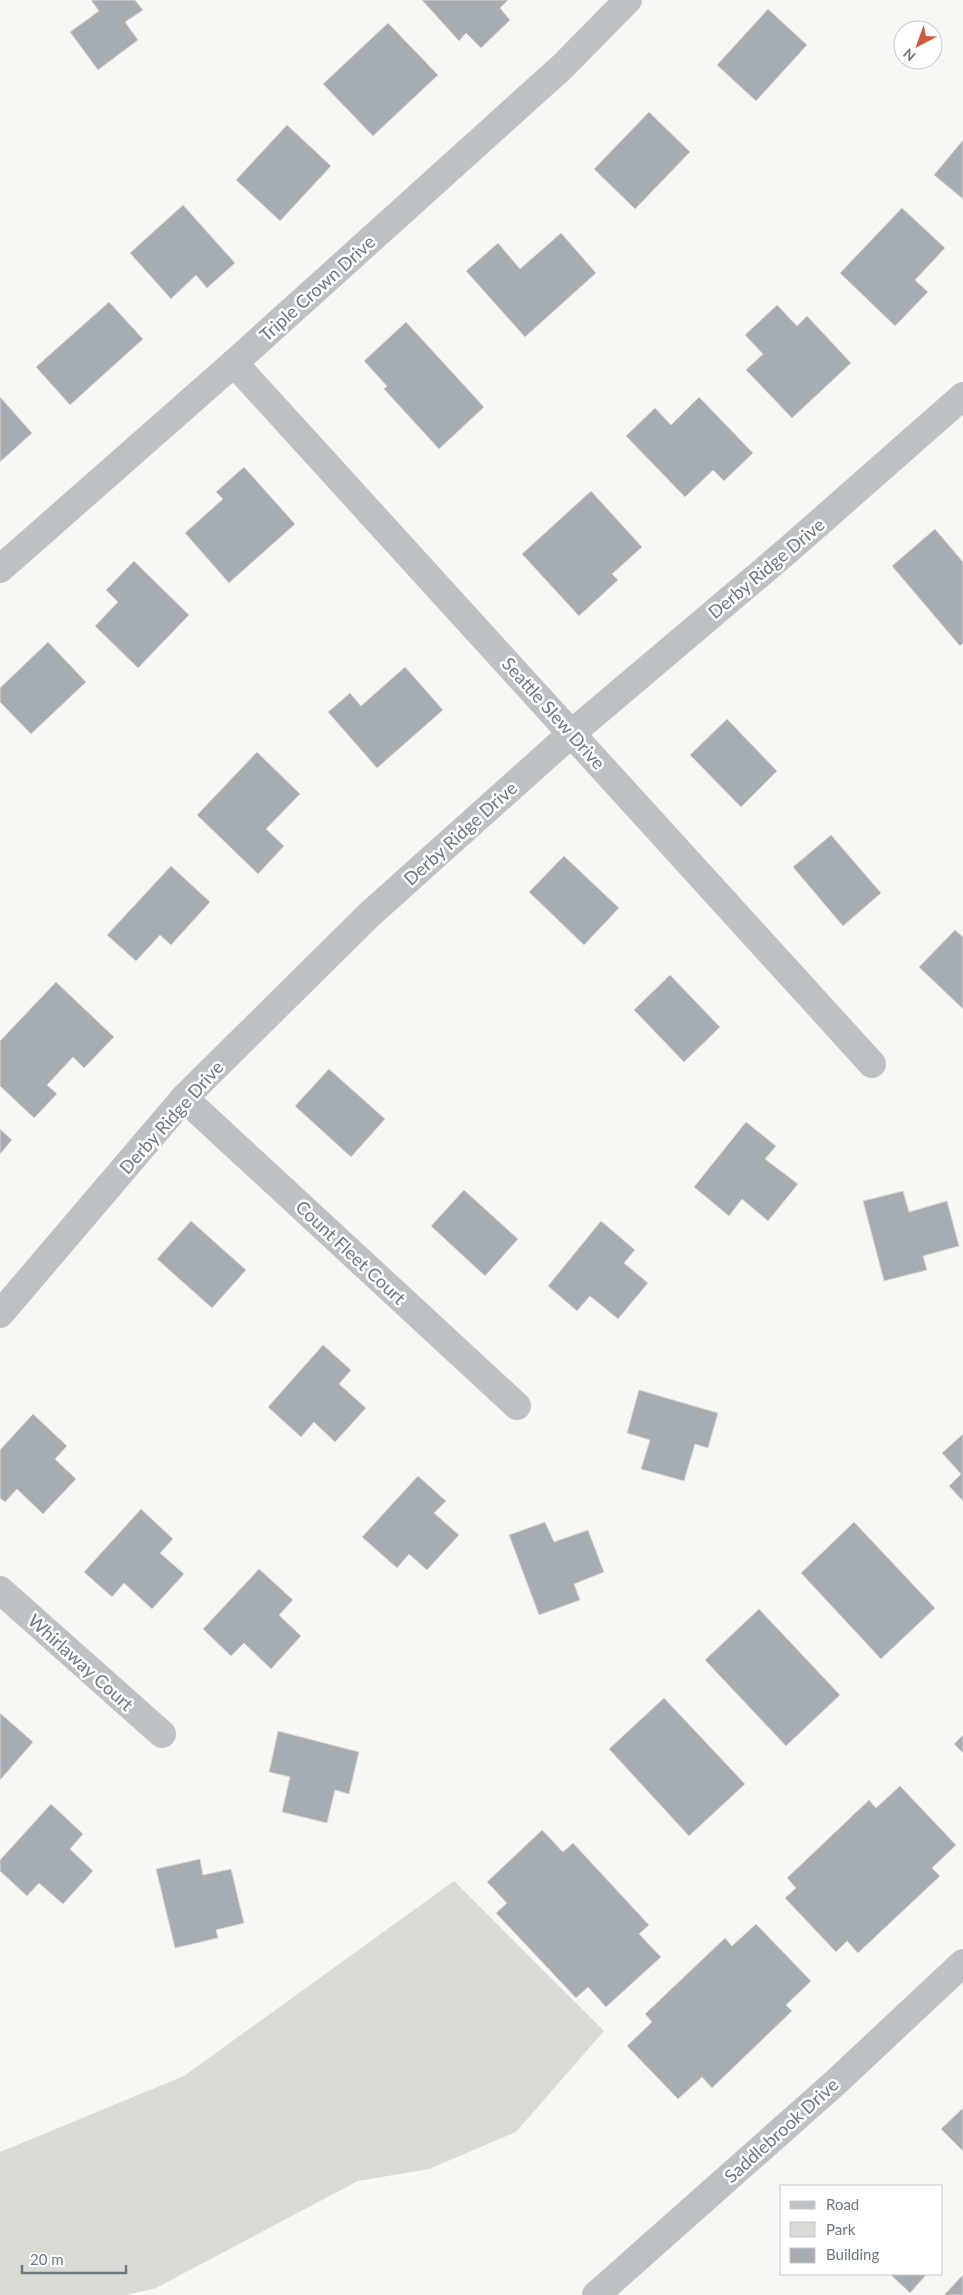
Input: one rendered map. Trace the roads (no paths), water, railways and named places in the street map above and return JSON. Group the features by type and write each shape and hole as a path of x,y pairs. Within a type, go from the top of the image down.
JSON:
{"street":[{"name":"Triple Crown Drive","path":"0,569 234,363 562,68 628,0"},
{"name":"Seattle Slew Drive","path":"234,363 872,1064"},
{"name":"Derby Ridge Drive","path":"0,1314 184,1098 370,914 572,733 787,551 958,411"},
{"name":"Count Fleet Court","path":"184,1098 518,1406"},
{"name":"Whirlaway Court","path":"0,1590 162,1734"},
{"name":"Saddlebrook Drive","path":"596,2295 836,2082 963,1963"}]}
